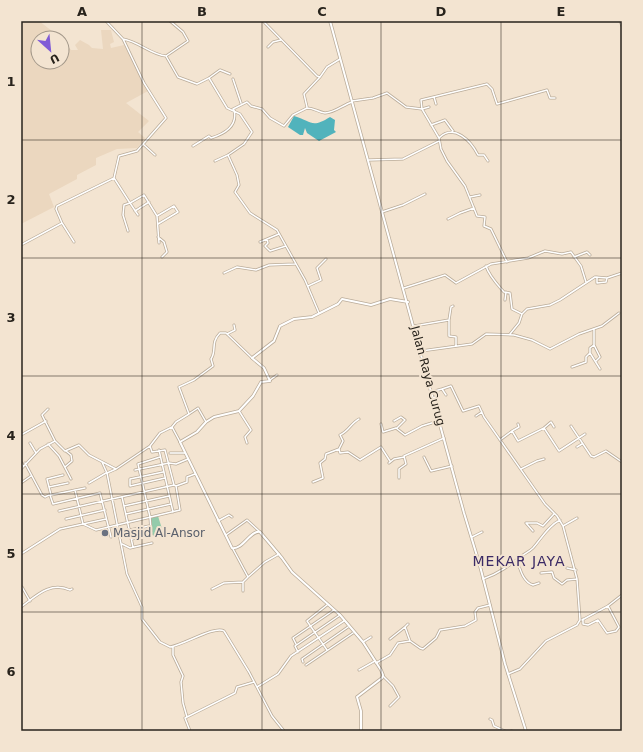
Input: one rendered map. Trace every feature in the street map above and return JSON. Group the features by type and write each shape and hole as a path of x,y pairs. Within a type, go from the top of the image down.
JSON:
{"street":[{"path":"106,21 122,39 144,83 166,118 137,151 119,156 114,178 138,214"},
{"path":"122,39 145,47 160,55 166,56 188,41 182,32 170,21"},
{"path":"263,21 309,70 320,77"},
{"name":"Jalan Raya Curug","path":"330,21 408,302 508,674 526,731"},
{"path":"620,21 622,26"},
{"path":"268,47 273,42 281,40"},
{"path":"166,56 179,77 197,84 209,78 219,70 230,74"},
{"path":"307,108 304,94 327,67 340,59"},
{"path":"209,78 227,108 233,109 240,114 252,132 244,144 228,155 215,161"},
{"path":"233,79 241,103"},
{"path":"507,262 491,230 484,226 485,217 478,217 465,186 446,161 439,140 422,109 421,100 487,84 492,89 498,104 545,90 549,91 550,98 555,98"},
{"path":"233,109 241,103 247,102 251,106 262,109 270,118 284,126 293,115 307,108 319,112 331,113 341,105 388,94 406,107 422,109 429,107"},
{"path":"434,97 436,104"},
{"path":"193,146 209,137 216,137 228,130 235,119 233,109"},
{"path":"432,125 445,120 453,131 452,132 472,143 478,155 484,155 488,160"},
{"path":"369,160 403,159 452,132"},
{"path":"143,144 155,155"},
{"path":"228,155 237,175 239,185 235,192 250,213 274,228 279,234 308,286 319,313"},
{"path":"74,242 62,222 56,207 114,178"},
{"path":"382,212 403,205 425,194"},
{"path":"128,230 123,213 124,205 144,195 150,202 157,216 158,237 160,243"},
{"path":"469,197 480,195"},
{"path":"135,211 150,202"},
{"path":"157,216 174,206 178,212 158,224"},
{"path":"448,219 474,208"},
{"path":"21,245 62,222"},
{"path":"260,242 279,234"},
{"path":"158,237 164,242 167,252 162,256"},
{"path":"267,239 268,243 265,246 270,251 286,246"},
{"path":"404,288 445,275 456,283 486,266 528,258 547,251 562,254 570,251 581,266 586,282"},
{"path":"574,257 586,252 590,255"},
{"path":"308,286 321,280 317,269 326,259"},
{"path":"224,273 237,267 256,270 269,265 295,264"},
{"path":"486,266 488,275 498,283 502,291 510,293 512,309 522,314"},
{"path":"510,334 519,324 522,314 528,309 550,305 586,282 597,277 607,278 622,273"},
{"path":"597,277 597,283 606,282 607,278"},
{"path":"505,300 506,292"},
{"path":"252,358 274,341 280,326 294,319 311,317 337,305 343,299 372,305 390,299 408,302"},
{"path":"453,306 451,307 449,320 450,336 456,337 456,346"},
{"path":"421,351 445,346 472,344 486,334 510,334 532,340 550,349 579,334 602,326 619,313"},
{"path":"414,326 449,320"},
{"path":"227,334 236,330 234,325"},
{"path":"594,329 594,345 600,358 596,360"},
{"path":"188,414 179,387 194,380 212,366 211,359 213,356 214,340 222,332 227,334 264,368 270,380"},
{"path":"572,367 586,362 586,357 590,353 590,348 594,345"},
{"path":"590,353 596,360 600,369"},
{"path":"180,442 197,432 206,422 220,414 239,411 253,396 260,383 269,382 277,375"},
{"path":"431,392 450,386 463,411 478,406 545,504 560,520 576,570 580,620"},
{"path":"442,388 446,395"},
{"path":"433,398 438,396"},
{"path":"89,483 116,469 150,446 160,433 172,427 176,422 198,408 206,422"},
{"path":"48,409 42,415 55,441 71,456 72,461 65,468"},
{"path":"239,411 251,430 245,438 247,444"},
{"path":"476,416 482,412"},
{"path":"382,424 381,428 384,432 396,428 404,420 401,417 394,420"},
{"path":"313,482 323,478 320,463 325,458 326,454 339,448 343,441 340,435 348,430 352,424 359,419"},
{"path":"21,435 46,421"},
{"path":"396,428 405,435 424,425 439,421"},
{"path":"512,431 518,441 538,429 544,428 551,422 554,427"},
{"path":"500,440 519,427 518,424"},
{"path":"570,426 592,457 606,450 622,462"},
{"path":"172,427 218,521 248,577"},
{"path":"544,428 559,451 585,434"},
{"path":"339,448 340,453 348,452 360,460 380,447 390,462 402,456 404,457 437,439 444,438"},
{"path":"21,469 36,453 48,444 55,441"},
{"path":"30,443 36,453"},
{"path":"48,444 59,456 71,479"},
{"path":"577,448 582,444"},
{"path":"66,451 79,445 89,455 96,457 102,462 116,469"},
{"path":"75,490 83,524 96,530 181,510 165,449 151,452 150,446"},
{"path":"159,450 173,512"},
{"path":"170,453 185,453"},
{"path":"151,531 149,526 150,518 139,462 160,457"},
{"path":"399,478 399,469 406,464 404,457"},
{"path":"424,457 431,471 452,466"},
{"path":"135,470 162,464 176,464 188,459"},
{"path":"521,469 544,459"},
{"path":"21,462 23,466"},
{"path":"102,462 118,525 127,574 142,607 144,622 162,644 173,646 221,629 226,633 255,682 272,716 284,731"},
{"path":"25,463 43,496 85,488"},
{"path":"163,472 129,479 130,486 165,478"},
{"path":"59,511 187,482 187,477 195,474"},
{"path":"63,475 47,479 53,504 100,493 111,537"},
{"path":"21,482 31,476"},
{"path":"49,487 68,483"},
{"path":"124,506 169,496"},
{"path":"122,497 133,548"},
{"path":"126,514 171,504"},
{"path":"66,519 105,510"},
{"path":"543,526 554,514"},
{"path":"218,521 229,515 232,517"},
{"path":"563,526 577,518"},
{"path":"21,554 58,530 106,519"},
{"path":"226,535 247,520 279,554 295,576 340,615 353,633 363,642 383,676 394,686 399,699 390,706"},
{"path":"483,579 497,574 533,549 537,541 543,538 552,525 560,520"},
{"path":"533,531 526,523 537,523 543,526 547,531"},
{"path":"130,530 149,526"},
{"path":"233,549 259,531"},
{"path":"472,537 482,532"},
{"path":"132,539 151,534"},
{"path":"122,544 129,548 133,548 152,543"},
{"path":"212,589 224,583 243,582 265,562 279,554"},
{"path":"517,560 522,573 529,583 533,585 539,583"},
{"path":"567,568 576,570"},
{"path":"541,573 552,572 554,578 562,584 567,580 577,579"},
{"path":"243,582 243,591"},
{"path":"22,587 30,601"},
{"path":"21,607 51,587 72,589"},
{"path":"508,674 520,669 546,642 564,631 575,627 580,620 608,606 622,595"},
{"path":"327,605 306,620 327,650"},
{"path":"405,627 410,640 420,648 424,649 436,638 440,630 466,625 476,620 475,612 477,609 490,605"},
{"path":"583,619 584,624 587,625 598,620 607,633 616,631 618,627 608,606"},
{"path":"297,644 293,638 334,610"},
{"path":"298,652 294,647 297,644 340,615"},
{"path":"257,687 278,674 289,658 344,621"},
{"path":"390,640 408,624"},
{"path":"303,662 302,658 348,627"},
{"path":"306,665 353,633"},
{"path":"363,642 371,637"},
{"path":"359,670 390,655 398,643 410,640"},
{"path":"173,646 173,655 184,677 181,682 184,708 188,716"},
{"path":"361,731 361,711 357,697 383,676"},
{"path":"190,731 185,719 188,716 206,709 218,700 235,693 237,687 255,682"},
{"path":"490,719 492,720 494,726 505,731"}],"shaded area":[{"path":"21,21 39,21 51,30 30,30 30,70 70,70 70,49 78,50 75,45 80,40 92,48 103,49 101,30 111,30 114,42 110,44 111,48 124,45 148,91 126,103 149,121 138,132 145,138 137,148 117,149 96,158 96,165 77,175 77,179 49,194 54,207 21,224"}],"green space":[{"path":"158,516 163,532 153,536 149,518"}],"water":[{"path":"294,116 312,123 319,123 330,117 335,120 334,130 336,132 319,141 307,133 305,128 303,135 300,135 288,127"}],"place":[{"name":"Masjid Al-Ansor","path":"105,533"}],"district":[{"name":"MEKAR JAYA","path":"519,561"}]}
